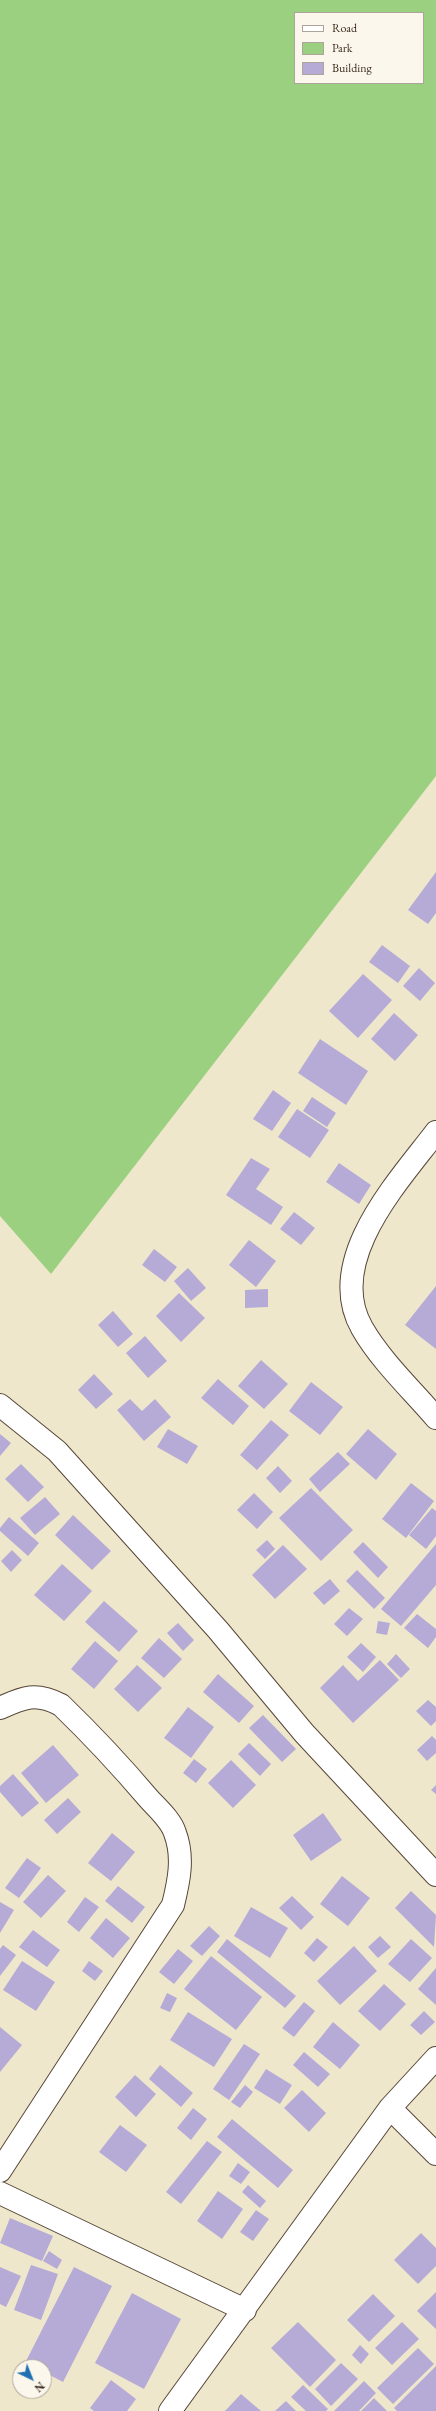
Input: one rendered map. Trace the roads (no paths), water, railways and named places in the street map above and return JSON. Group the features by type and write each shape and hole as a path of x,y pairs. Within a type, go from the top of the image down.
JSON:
{"street":[{"path":"436,1132 382,1202 364,1234 356,1259 352,1304 362,1328 374,1347 436,1418"},
{"path":"0,1405 56,1451 218,1630 304,1733 436,1875"},
{"path":"0,1708 27,1697 49,1699 61,1705 129,1776 163,1815 175,1832 180,1855 180,1875 173,1905 0,2171"},
{"path":"170,2411 246,2310 390,2108 436,2058"},
{"path":"390,2108 436,2154"},
{"path":"0,2193 246,2310"}]}
